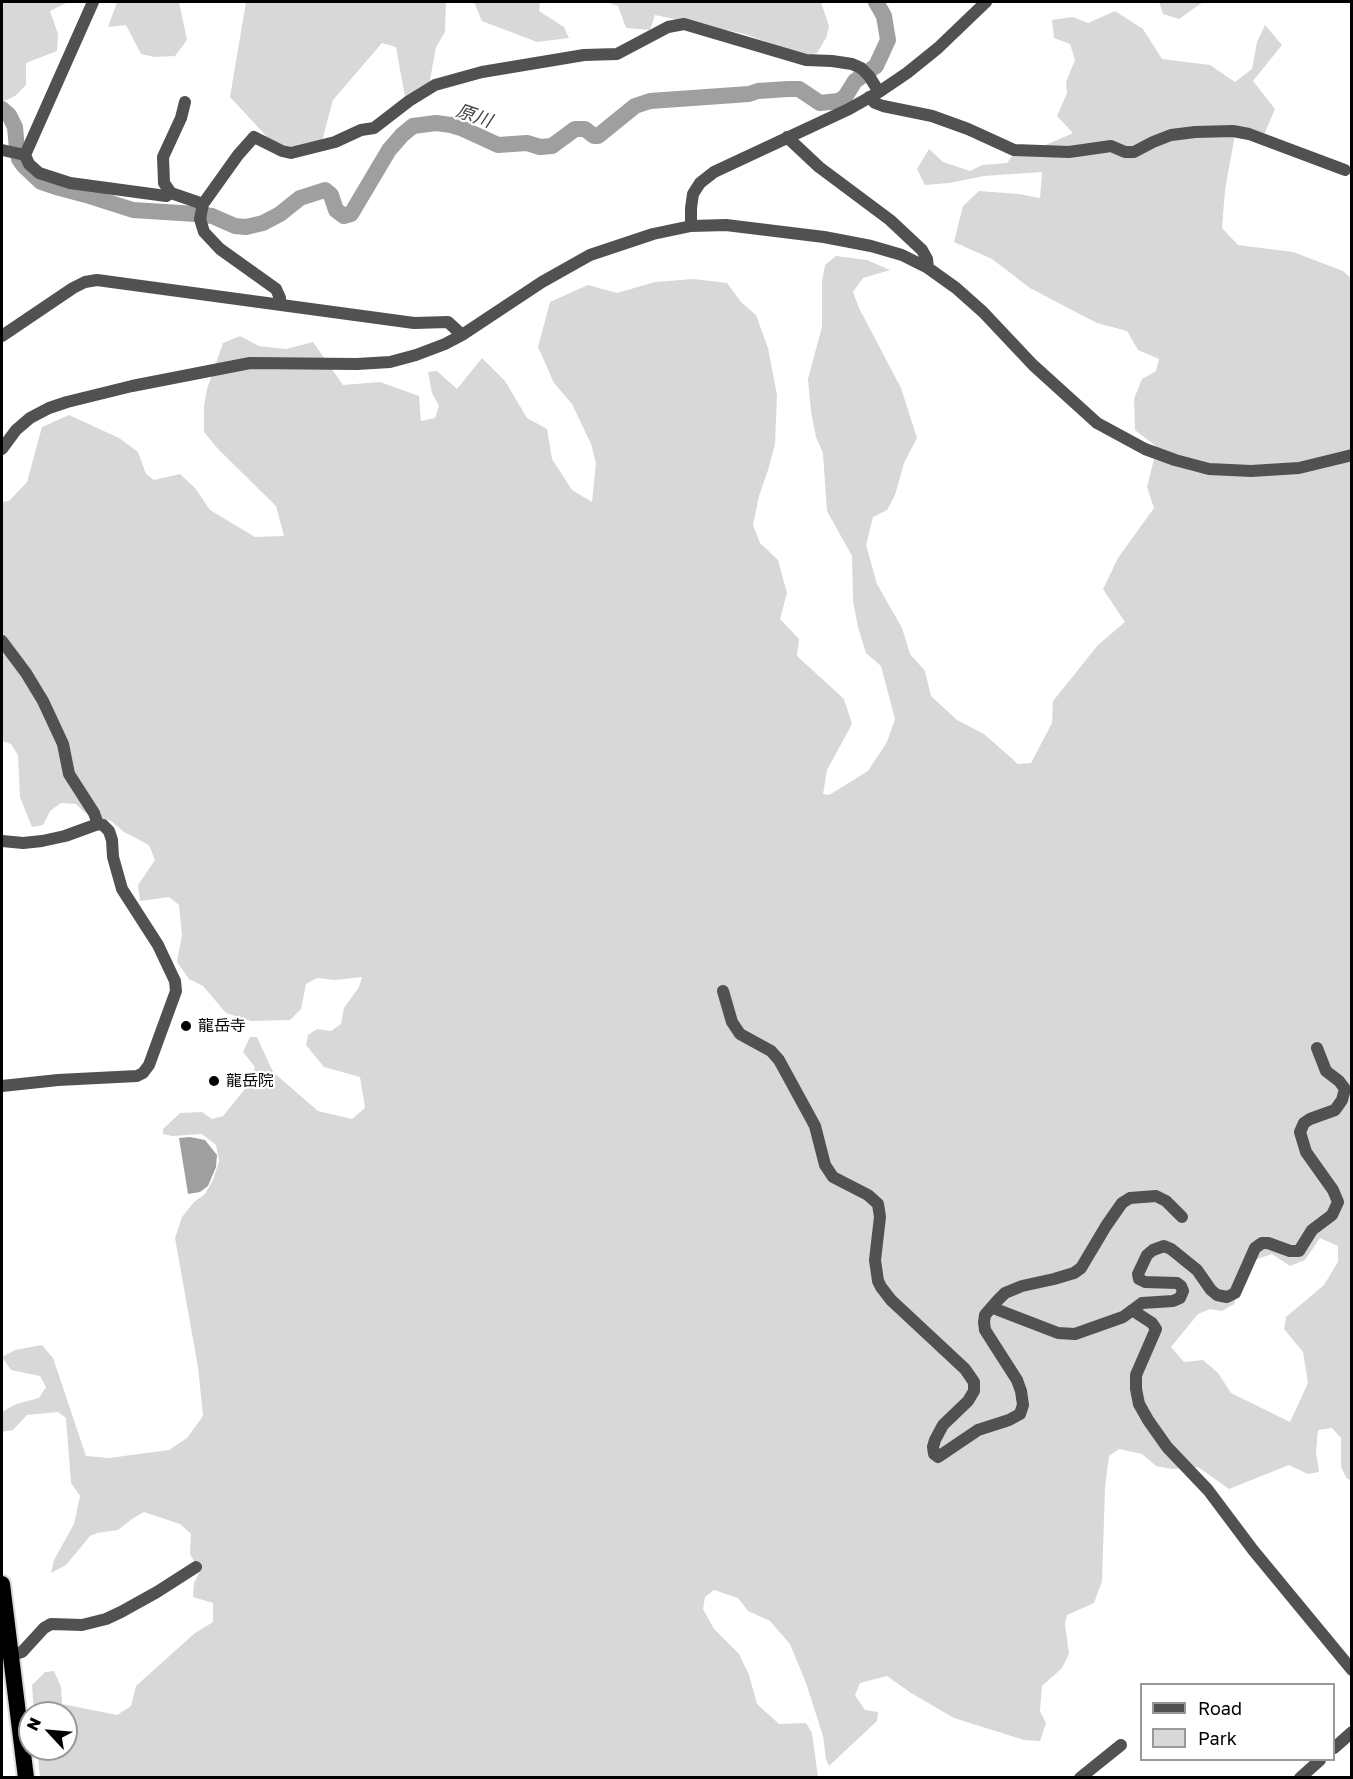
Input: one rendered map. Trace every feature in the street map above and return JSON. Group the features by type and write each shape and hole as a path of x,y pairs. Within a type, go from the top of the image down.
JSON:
{"highway":[{"path":"2,1594 26,1778"}],"street":[{"path":"93,2 16,154 39,173 70,183 166,196 171,193"},
{"path":"691,226 693,194 700,183 714,172 849,109 874,94 907,73 938,48 986,2"},
{"path":"281,305 276,289 212,242 204,232 201,211 238,154 254,137 291,153 335,142 360,130 374,128 409,101 435,86 482,72 584,55 617,54 668,27 684,24 806,60 852,64 865,72 874,94 875,103 932,116 1014,150 1069,152 1111,146 1125,152 1134,152 1171,135 1195,132 1233,132 1249,134 1345,170"},
{"path":"185,102 181,118 163,157 164,183 171,193 201,211"},
{"path":"786,137 819,167 891,220 922,250 927,259 928,268"},
{"path":"2,449 15,430 30,418 67,402 250,363 357,364 390,362 416,355 462,335 542,282 590,255 653,234 691,226 747,226 871,246 902,255 928,268 956,288 983,312 1076,406 1097,423 1145,449 1209,469 1251,471 1299,468 1352,454"},
{"path":"2,336 74,288 98,280 414,323 447,322 462,335"},
{"path":"2,641 43,701 63,744 69,774 94,813 98,824"},
{"path":"2,842 42,841 65,836 98,824 103,825 109,831 122,889 158,945 175,981 176,991 149,1065 143,1073 137,1076 58,1080 2,1086"},
{"path":"723,991 732,1022 740,1034 771,1051 779,1060 815,1126 825,1165 833,1177 868,1195 878,1204 880,1217 875,1260 881,1287 891,1300 965,1369 974,1382 975,1391 943,1425 935,1440 934,1454 938,1457 978,1430 1020,1414 1023,1405 1022,1391 985,1330 985,1315 1005,1293 1022,1286 1074,1273 1081,1268 1122,1203 1130,1198 1156,1196 1166,1201 1182,1217"},
{"path":"993,1308 1058,1334 1075,1335 1123,1317 1142,1304 1173,1301 1180,1298 1183,1291 1177,1283 1145,1282 1139,1278 1138,1274 1147,1255 1153,1250 1164,1246 1171,1249 1197,1269 1210,1290 1217,1295 1227,1297 1235,1293 1255,1248 1262,1243 1290,1251 1299,1251 1312,1230 1332,1215 1338,1202 1333,1190 1306,1152 1300,1132 1310,1119 1335,1110 1342,1100 1345,1089 1326,1071 1317,1048"},
{"path":"1132,1310 1152,1323 1156,1329 1136,1375 1139,1404 1148,1420 1167,1447 1208,1490 1253,1550 1352,1670"},
{"path":"11,1655 22,1652 44,1628 51,1624 82,1625 106,1619 157,1592 196,1567"},
{"path":"1335,1747 1352,1732"},
{"path":"1080,1778 1120,1745"},
{"path":"1300,1778 1319,1761"}],"green space":[{"path":"2,2 68,2 50,11 58,34 57,51 26,63 26,85 15,96 2,102"},
{"path":"117,2 179,2 187,40 175,56 154,57 141,54 126,25 108,27"},
{"path":"246,2 446,2 445,32 436,47 428,91 405,97 396,47 382,43 333,100 322,141 291,148 269,139 230,97"},
{"path":"474,2 540,2 539,11 564,27 569,38 537,42 482,21"},
{"path":"607,2 821,2 829,26 826,38 817,53 804,56 745,34 655,15 650,30 626,28 618,6"},
{"path":"1159,2 1203,2 1179,19 1163,14"},
{"path":"1115,11 1143,29 1162,59 1210,65 1235,82 1252,69 1257,42 1265,25 1282,45 1253,81 1275,109 1264,135 1236,129 1225,190 1222,228 1238,245 1293,252 1343,271 1351,278 1351,1480 1347,1479 1341,1467 1341,1438 1332,1428 1318,1430 1316,1452 1319,1472 1308,1474 1289,1465 1229,1489 1198,1467 1172,1469 1156,1466 1142,1454 1119,1449 1109,1456 1105,1488 1102,1581 1094,1603 1067,1615 1065,1624 1069,1654 1062,1668 1042,1686 1040,1711 1046,1723 1040,1741 1024,1740 954,1718 887,1676 860,1683 855,1695 865,1710 878,1712 877,1721 829,1766 823,1736 806,1683 790,1644 770,1621 748,1611 738,1598 714,1590 705,1597 703,1609 714,1629 739,1654 749,1675 757,1704 779,1724 806,1723 812,1733 818,1777 40,1777 38,1761 78,1761 78,1707 117,1715 131,1706 136,1686 195,1633 213,1622 213,1603 193,1597 194,1583 200,1571 190,1554 191,1534 180,1524 144,1512 118,1530 90,1536 66,1565 51,1573 54,1560 74,1524 80,1496 71,1483 66,1418 58,1412 27,1415 13,1430 2,1432 2,1412 16,1404 39,1398 46,1387 40,1376 11,1370 2,1357 15,1350 42,1345 53,1358 86,1456 109,1458 169,1450 187,1438 203,1416 198,1367 175,1238 182,1217 194,1202 205,1194 213,1180 219,1161 216,1145 202,1134 172,1136 163,1134 163,1129 180,1113 202,1112 212,1119 223,1116 249,1084 255,1067 243,1052 250,1037 257,1037 273,1072 318,1111 352,1119 365,1108 360,1077 324,1067 306,1045 308,1035 317,1029 331,1031 341,1024 344,1008 359,987 362,977 335,980 317,978 306,984 301,1009 290,1020 251,1021 226,1013 203,986 189,979 177,962 182,935 179,905 169,897 140,901 138,885 155,860 149,845 124,832 111,821 84,812 76,804 61,803 50,811 43,825 32,827 20,797 18,755 11,744 2,741 2,502 9,501 27,482 42,427 69,415 119,438 138,452 146,474 154,480 180,474 195,488 210,510 255,537 284,536 276,506 218,449 204,432 204,406 207,389 223,343 240,336 259,346 286,349 313,342 343,385 380,382 419,396 421,421 435,418 439,406 432,393 428,372 437,371 457,389 482,358 505,381 527,418 547,429 552,459 572,490 592,502 596,463 591,444 572,404 554,383 538,347 550,302 588,285 617,293 655,282 694,279 727,283 741,302 756,315 768,348 777,395 775,444 759,496 753,525 760,543 778,560 787,593 780,619 799,639 797,656 844,699 852,724 827,770 823,794 829,795 868,771 887,742 895,719 881,666 866,653 858,627 853,601 852,556 827,511 823,453 816,437 808,379 822,327 822,282 825,265 836,256 867,260 890,270 863,278 853,292 901,388 917,438 904,463 895,495 887,510 873,517 866,545 877,584 902,628 910,654 925,671 931,696 957,720 984,734 1018,764 1031,763 1052,723 1053,701 1098,645 1125,622 1103,589 1118,558 1154,508 1147,487 1157,447 1135,430 1134,399 1142,379 1156,371 1159,359 1138,350 1127,331 1097,323 1030,288 992,259 954,242 963,206 979,191 1040,198 1042,172 984,176 925,185 917,169 929,149 943,162 970,171 982,165 1007,163 1013,155 1039,148 1073,133 1057,116 1067,93 1066,82 1075,60 1070,44 1054,38 1052,20 1073,17 1088,23","holes":["1320,1238 1338,1246 1338,1262 1324,1285 1286,1317 1284,1329 1303,1352 1308,1383 1290,1422 1231,1393 1218,1373 1203,1360 1184,1362 1171,1347 1198,1314 1210,1309 1222,1311 1234,1304 1249,1262 1272,1254 1290,1266 1305,1260"]},
{"path":"54,1671 61,1687 62,1701 33,1701 32,1685 45,1672"}],"shaded area":[{"path":"190,1137 205,1140 217,1155 216,1167 208,1186 200,1192 188,1194 179,1138"}],"waterway":[{"name":"原川","path":"2,109 9,115 15,127 19,159 41,182 56,187 133,210 212,216 235,226 246,227 263,223 280,214 300,198 325,190 331,195 336,210 344,216 351,214 389,150 413,126 436,123 451,125 498,145 527,143 540,147 552,146 575,129 585,129 594,136 598,136 635,106 650,101 788,89 799,89 820,103 839,101 845,97 855,81 876,66 888,40 884,16 876,2"}],"place":[{"name":"龍岳寺","path":"186,1026"},
{"name":"龍岳院","path":"214,1081"}]}
